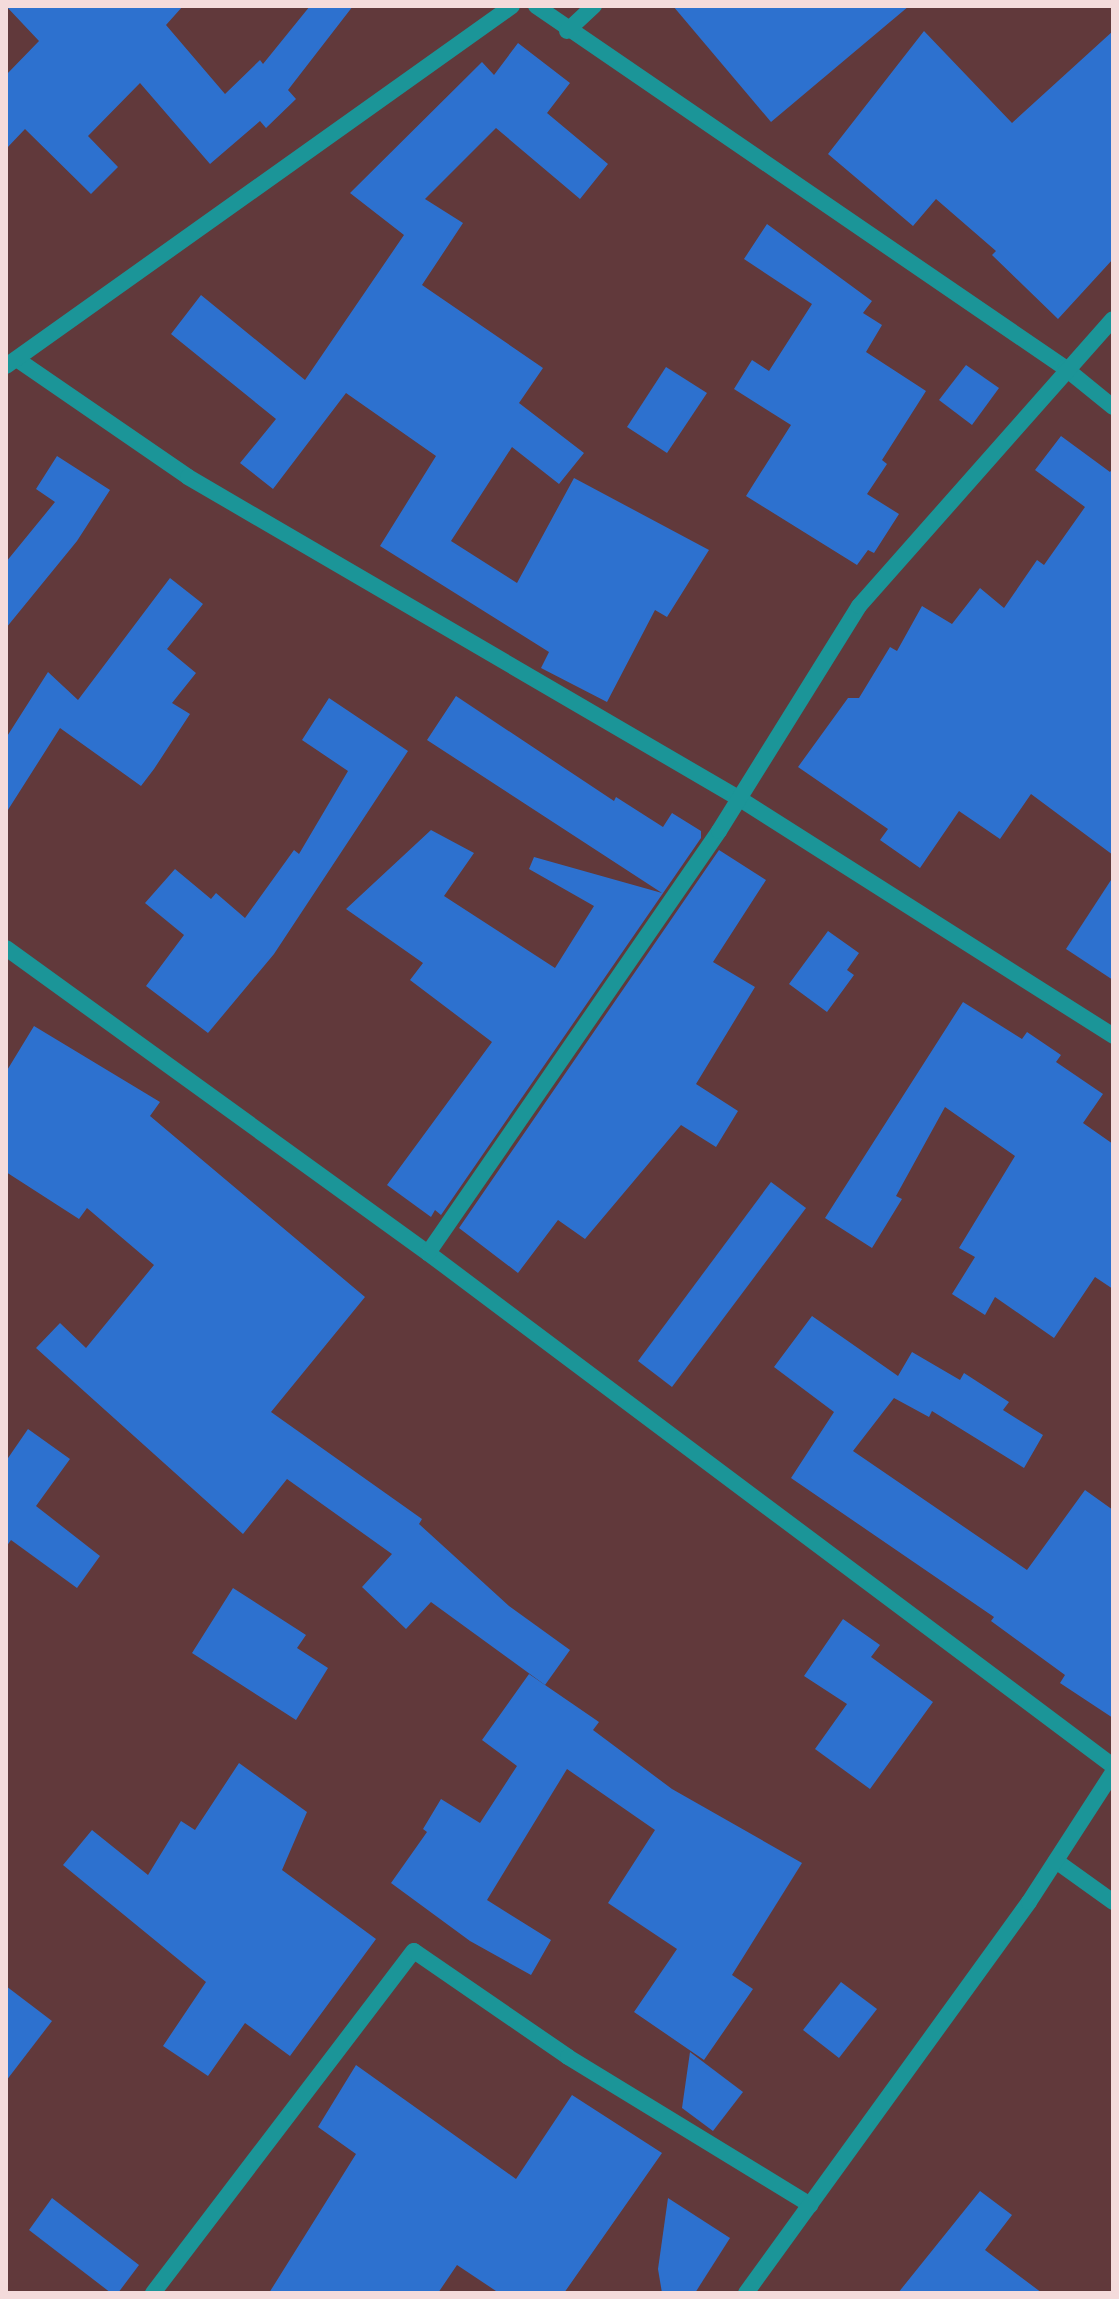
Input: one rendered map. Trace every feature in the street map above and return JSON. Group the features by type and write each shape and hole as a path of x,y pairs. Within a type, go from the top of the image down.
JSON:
{"street":[{"path":"512,6 12,363 188,477 740,799 1113,1036"},
{"path":"536,6 567,31 1065,368 1113,407"},
{"path":"567,31 594,6"},
{"path":"428,1253 740,799 859,606 1065,368 1113,319"},
{"path":"6,948 428,1253 1113,1766"},
{"path":"749,2292 1056,1861 1113,1772"},
{"path":"1056,1861 1113,1902"},
{"path":"153,2293 414,1951 568,2057 810,2205"}],"building":[{"path":"6,6 183,6 166,25 225,94 260,60 263,64 310,6 353,6 288,90 296,99 266,128 260,121 210,164 140,83 88,136 118,167 91,194 25,129 6,149 6,75 39,41"},
{"path":"673,6 909,6 771,122"},
{"path":"924,31 1012,123 1113,31 1113,259 1058,319 992,255 996,251 936,199 913,226 828,154"},
{"path":"518,43 570,83 547,113 608,164 580,199 496,128 425,199 463,223 422,285 543,368 519,403 584,453 559,484 512,447 451,541 517,583 574,478 709,550 667,617 655,610 607,702 541,668 549,652 380,546 436,456 346,393 273,489 240,463 276,419 171,334 201,295 305,380 404,235 350,193 482,62 494,75"},
{"path":"767,224 872,301 863,313 882,325 866,352 926,391 882,460 887,464 867,494 899,514 874,553 868,550 857,565 746,496 791,425 734,389 752,360 769,371 812,304 744,259"},
{"path":"966,365 999,388 972,425 939,400"},
{"path":"666,367 707,393 667,453 627,427"},
{"path":"1061,436 1110,472 1113,468 1113,855 1031,794 1000,839 959,811 920,868 880,840 888,829 798,767 848,698 859,698 890,647 897,651 922,606 952,624 980,588 1004,608 1037,560 1044,565 1085,507 1035,470"},
{"path":"57,456 110,490 77,541 6,628 6,562 55,502 36,489"},
{"path":"170,578 203,604 167,649 196,673 172,703 190,714 154,769 141,786 60,728 6,813 6,738 48,672 78,700"},
{"path":"456,696 614,801 616,797 663,827 672,813 701,831 701,838 441,1215 435,1210 431,1217 387,1185 492,1042 410,980 423,963 346,909 431,830 474,853 444,896 555,968 594,906 529,869 534,857 662,893 427,740"},
{"path":"329,698 408,751 274,954 208,1033 146,986 184,935 145,903 175,869 211,899 216,893 245,918 294,850 299,854 348,771 302,740"},
{"path":"719,850 766,880 713,962 755,987 696,1084 738,1111 716,1147 681,1125 585,1239 558,1220 518,1273 459,1228"},
{"path":"1113,877 1113,980 1066,949"},
{"path":"828,931 859,953 847,970 854,975 827,1012 789,984"},
{"path":"963,1002 1022,1039 1027,1032 1061,1055 1056,1062 1103,1094 1083,1123 1113,1144 1113,1289 1095,1277 1054,1338 995,1297 985,1315 952,1294 975,1257 959,1248 1015,1156 945,1107 896,1196 902,1199 872,1248 825,1218"},
{"path":"34,1026 160,1102 150,1116 365,1297 271,1412 422,1519 419,1524 509,1606 570,1650 545,1685 431,1602 406,1629 362,1587 392,1554 287,1479 243,1534 36,1348 60,1323 86,1348 154,1265 87,1208 79,1219 6,1172 6,1072"},
{"path":"771,1182 806,1208 672,1387 638,1361"},
{"path":"812,1316 898,1376 912,1352 960,1380 964,1373 1009,1402 1003,1410 1043,1435 1024,1468 932,1411 929,1417 894,1398 853,1451 1027,1570 1085,1490 1113,1510 1113,1718 1060,1683 1065,1675 991,1621 994,1617 791,1478 834,1412 774,1367"},
{"path":"28,1429 70,1459 36,1506 100,1556 77,1588 11,1540 6,1547 6,1461"},
{"path":"233,1588 306,1635 297,1648 328,1668 296,1720 192,1653"},
{"path":"843,1619 880,1645 871,1657 933,1702 870,1789 815,1749 847,1704 804,1676"},
{"path":"529,1674 599,1722 593,1730 672,1789 802,1863 732,1975 753,1989 704,2060 634,2012 677,1949 608,1903 655,1830 567,1769 487,1900 551,1940 531,1975 470,1941 391,1883 427,1832 423,1829 441,1799 480,1823 517,1766 482,1740"},
{"path":"239,1763 307,1812 282,1870 376,1939 290,2056 245,2023 208,2076 163,2046 206,1982 63,1865 92,1830 148,1875 181,1821 195,1830"},
{"path":"841,1982 877,2009 839,2058 803,2030"},
{"path":"6,1986 52,2021 6,2081"},
{"path":"690,2052 743,2092 713,2131 682,2108"},
{"path":"356,2065 516,2179 572,2095 662,2153 564,2293 499,2293 457,2265 438,2293 269,2293 356,2154 318,2127"},
{"path":"980,2191 1012,2215 985,2250 1042,2293 898,2293"},
{"path":"52,2198 139,2265 118,2293 111,2293 29,2230"},
{"path":"668,2198 730,2238 695,2293 662,2293 658,2269"}]}
